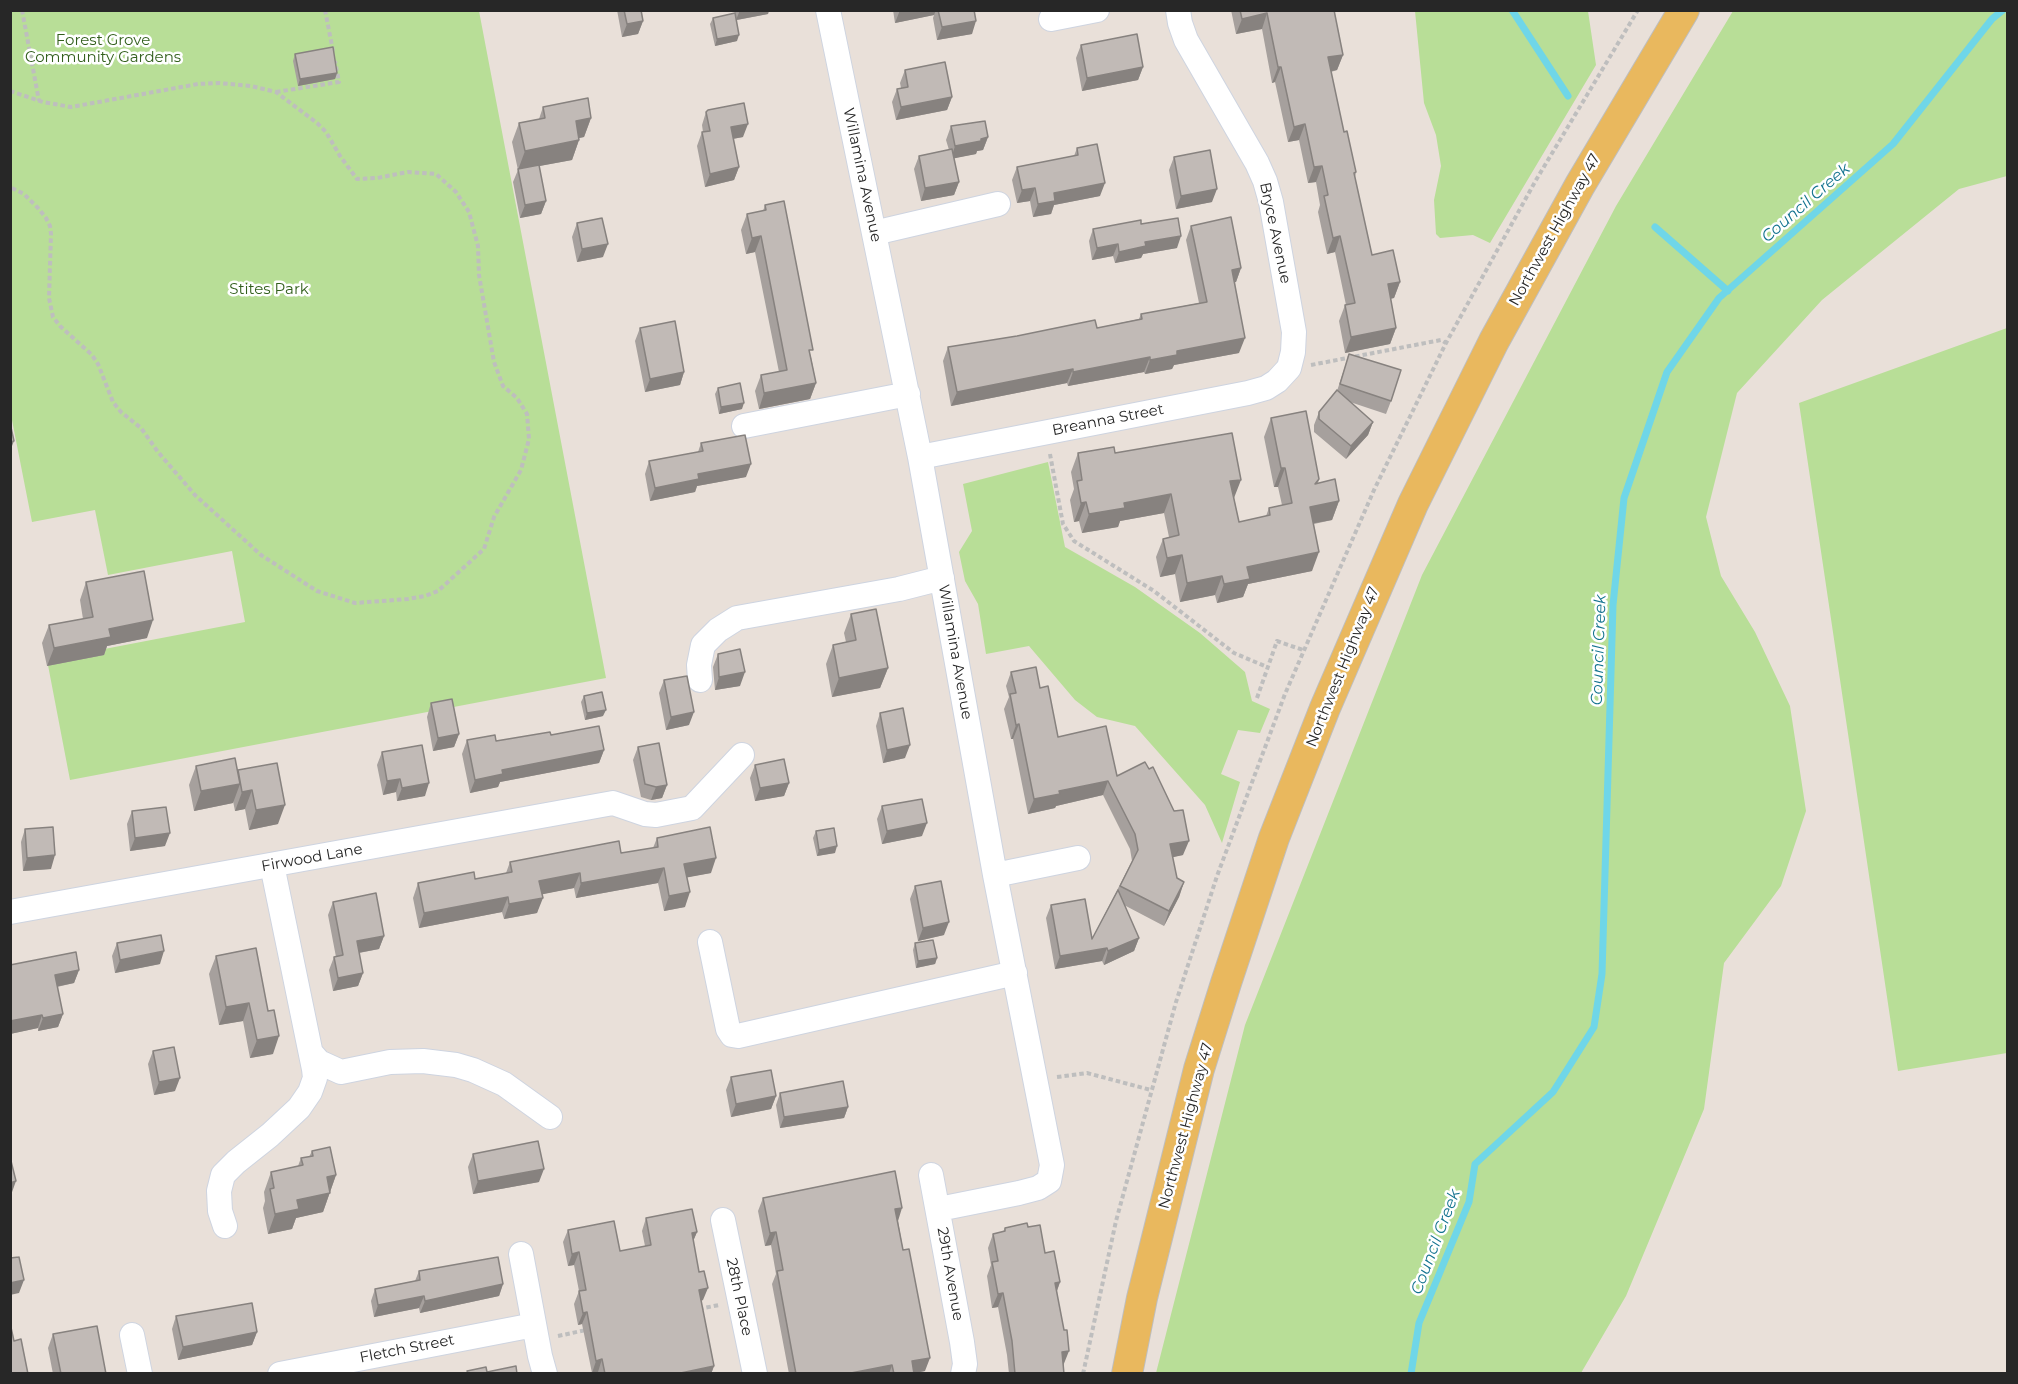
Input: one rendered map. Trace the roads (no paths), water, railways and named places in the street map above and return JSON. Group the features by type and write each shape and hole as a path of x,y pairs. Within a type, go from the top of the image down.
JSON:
{"main road":[{"name":"Northwest Highway 47","path":"1127,1374 1150,1264 1199,1069 1274,838 1329,699 1413,504 1494,341 1580,185 1684,10"}],"street":[{"name":"Willamina Avenue","path":"828,10 908,394 995,875 1052,1166 1049,1181 1038,1188 939,1209"},
{"path":"1051,19 1097,10"},
{"name":"Bryce Avenue","path":"1178,10 1186,39 1265,181 1271,202 1294,332 1289,368"},
{"path":"874,233 998,204"},
{"name":"Breanna Street","path":"920,457 1248,393 1266,388 1277,381 1289,368"},
{"path":"744,426 908,394"},
{"path":"700,680 699,665 703,645 718,630 737,618 899,589 942,578"},
{"name":"Firwood Lane","path":"10,912 614,803 645,814 656,815 692,808 742,755"},
{"path":"995,875 1078,858"},
{"path":"225,1226 220,1211 219,1191 223,1175 270,1136 299,1108 310,1092 315,1078 272,865"},
{"path":"710,942 728,1029 732,1035 738,1036 1015,973"},
{"path":"311,1053 319,1062 341,1072 390,1062 423,1061 456,1065 504,1084 550,1117"},
{"name":"29th Avenue","path":"931,1175 962,1342 965,1364 963,1374"},
{"name":"28th Place","path":"723,1220 755,1374"},
{"path":"521,1254 545,1374"},
{"name":"Fletch Street","path":"280,1374 536,1332"},
{"path":"132,1335 140,1374"}],"waterway":[{"path":"1512,10 1568,96"},
{"name":"Council Creek","path":"1411,1374 1419,1323 1469,1202 1475,1164 1553,1092 1594,1027 1602,974 1613,605 1624,498 1667,372 1719,298 1893,144 1992,19 2003,10"},
{"path":"1655,227 1728,291"}],"park label":[{"name":"Forest Grove Community Gardens","path":"103,50"},
{"name":"Stites Park","path":"269,290"}]}
